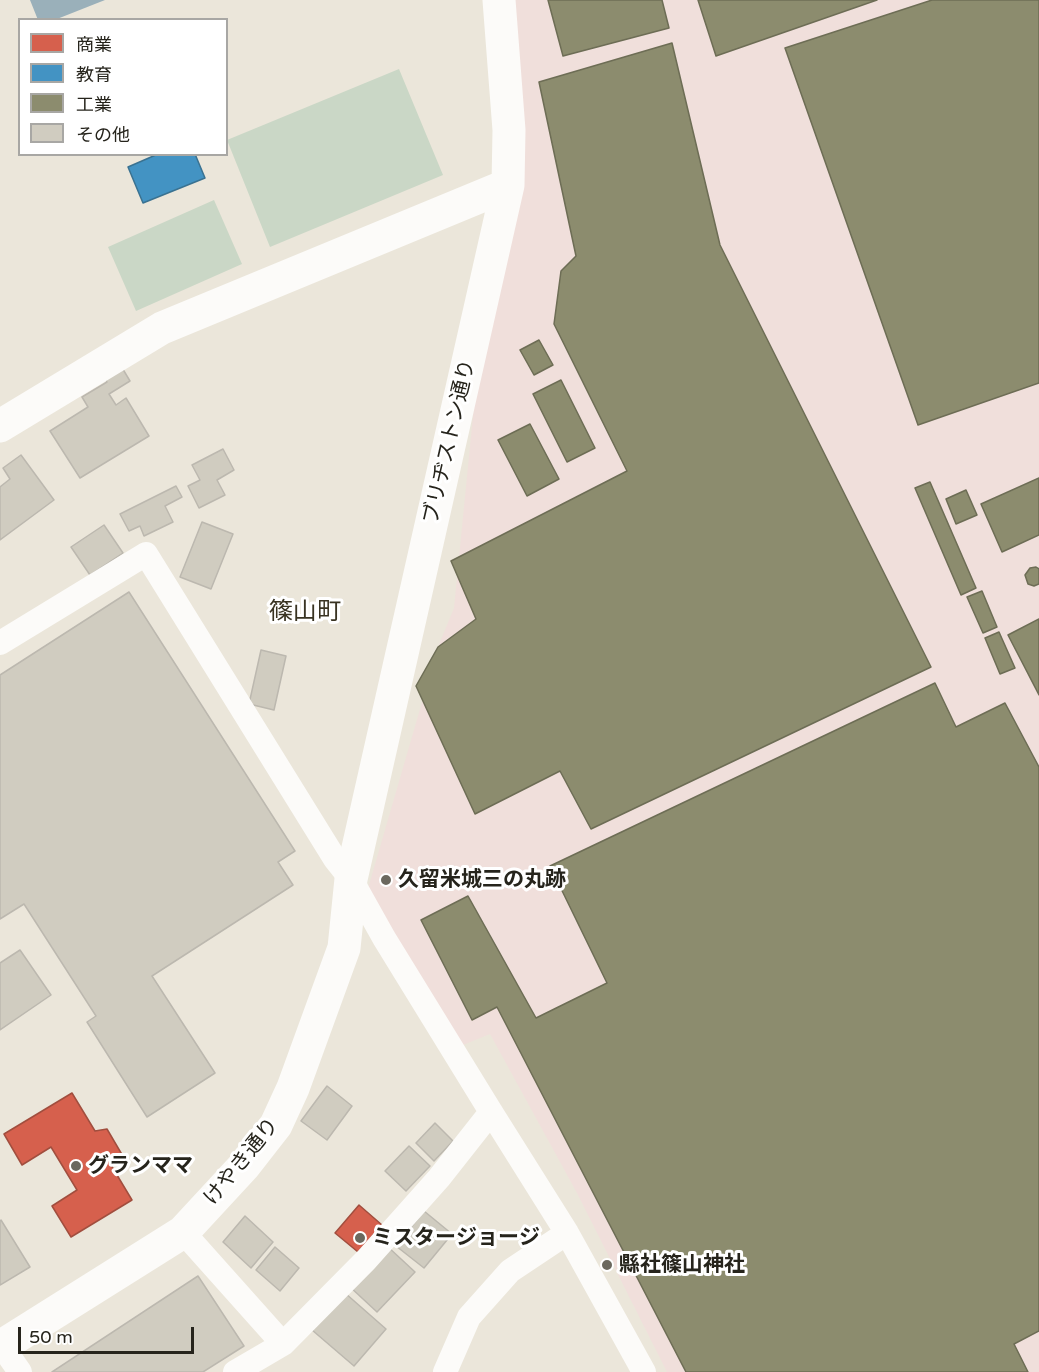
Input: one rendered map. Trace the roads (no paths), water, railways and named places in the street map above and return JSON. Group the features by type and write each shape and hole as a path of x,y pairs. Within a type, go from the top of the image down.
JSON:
{"street":[{"name":"ブリヂストン通り","path":"351,879 508,184 509,130 499,0"},
{"path":"0,426 162,328 508,184"},
{"path":"0,643 146,554 336,859 351,879 384,938 567,1233 644,1372"},
{"name":"けやき通り","path":"5,1352 183,1232 244,1166 276,1125 293,1088 344,948 351,879"},
{"path":"235,1372 283,1344 366,1260 439,1178 491,1112"},
{"path":"183,1232 283,1344"},
{"path":"445,1372 469,1317 510,1271 567,1233"}],"water":[{"path":"30,0 105,0 60,18 37,18"}],"place":[{"name":"久留米城三の丸跡","path":"386,880"},
{"name":"グランママ","path":"76,1166"},
{"name":"ミスタージョージ","path":"360,1238"},
{"name":"縣社篠山神社","path":"607,1265"}],"district":[{"name":"篠山町","path":"305,613"}]}
